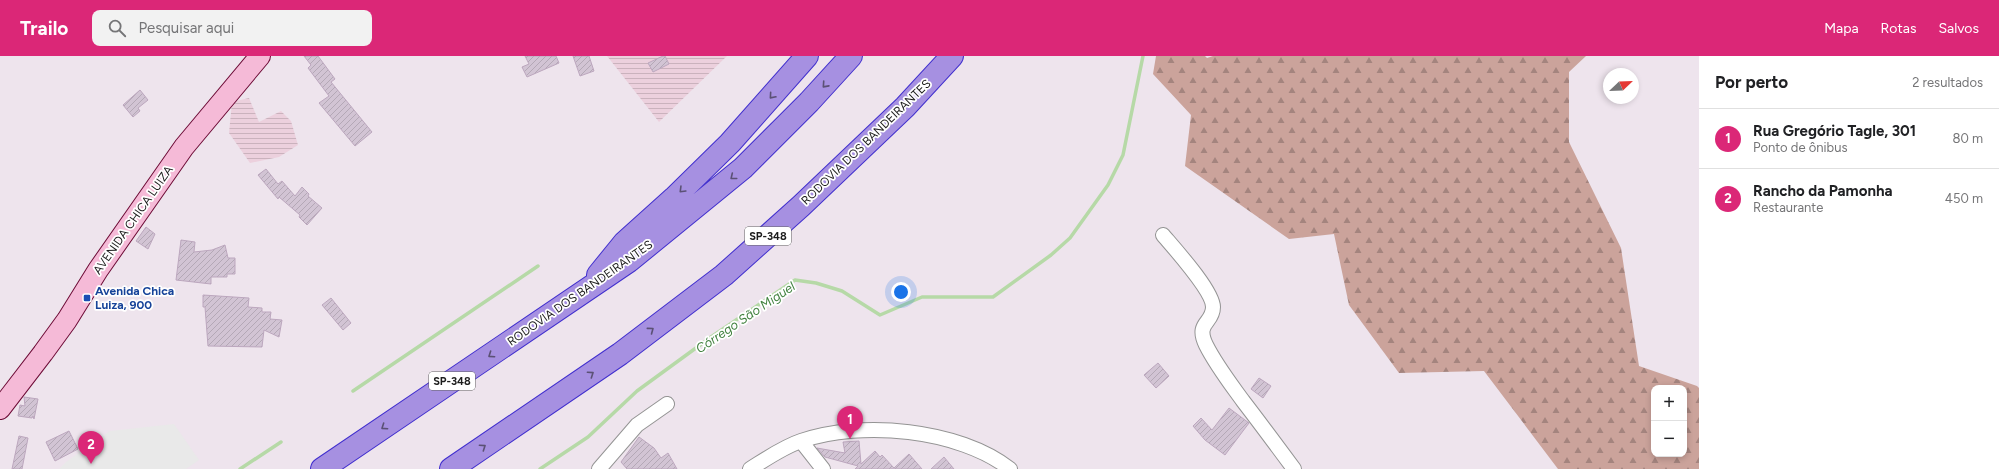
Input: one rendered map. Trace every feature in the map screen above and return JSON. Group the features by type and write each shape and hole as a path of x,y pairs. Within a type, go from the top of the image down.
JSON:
{"highway":[{"path":"582,294 624,243 674,198 730,142 806,56"},
{"name":"RODOVIA DOS BANDEIRANTES","path":"322,469 629,261 743,168 809,102 851,56"},
{"name":"RODOVIA DOS BANDEIRANTES","path":"451,469 620,354 724,276 801,206 905,107 952,56"},
{"path":"905,107 969,56"}],"main road":[{"name":"AVENIDA CHICA LUIZA","path":"0,409 44,353 67,320 98,270 184,147 260,56"}],"street":[{"path":"1163,234 1197,278 1208,294 1213,306 1211,316 1203,325 1202,335 1206,346 1223,374 1294,469"},
{"path":"599,469 637,425 667,404"},
{"path":"750,469 801,441 834,434 883,430 906,431 953,442 983,454 1010,469"},
{"path":"801,441 823,469"}],"shaded area":[{"path":"607,56 727,56 659,122"},
{"path":"249,98 259,122 281,111 291,121 298,145 279,157 250,163 229,133 232,102"},
{"path":"174,424 199,460 186,469 59,469 66,462 110,431"}],"green space":[{"path":"1156,56 1205,56 1207,58 1213,56 1586,56 1569,72 1569,142 1621,248 1639,366 1699,388 1699,469 1558,469 1484,371 1399,373 1349,305 1334,234 1289,239 1185,166 1191,115 1153,74"}],"building":[{"path":"304,56 318,56 335,79 331,82 372,132 355,146 319,103 329,96 308,68 311,65"},
{"path":"525,56 556,56 559,63 527,77 522,67 529,64"},
{"path":"573,56 589,56 594,71 580,76"},
{"path":"665,56 669,64 653,72 648,63"},
{"path":"140,90 148,100 138,108 140,111 133,117 123,105"},
{"path":"266,169 278,184 282,181 295,196 302,187 309,194 308,196 322,208 307,225 299,217 300,215 279,197 278,199 258,175"},
{"path":"146,227 155,234 148,249 136,241"},
{"path":"181,240 195,242 194,252 212,250 225,245 228,258 235,258 235,274 227,274 227,277 211,277 211,284 176,280"},
{"path":"203,295 249,298 248,307 262,308 262,312 271,312 270,319 282,320 279,337 264,330 262,347 208,346"},
{"path":"331,298 351,323 343,330 322,305"},
{"path":"1158,363 1169,376 1156,388 1144,375"},
{"path":"1259,378 1271,386 1263,398 1251,389"},
{"path":"24,397 38,399 34,419 33,416 32,418 18,416 20,405 25,406"},
{"path":"1229,408 1249,423 1225,455 1205,440 1193,426 1201,418 1212,430"},
{"path":"69,431 78,449 55,461 46,442"},
{"path":"19,436 28,438 22,469 12,469"},
{"path":"639,437 654,448 661,458 668,453 677,469 627,469 621,462"},
{"path":"859,441 861,464 875,451 880,457 882,455 894,468 909,454 922,469 855,469 858,466 825,457 817,448 845,453 843,442"},
{"path":"944,457 954,469 931,469"}],"waterway":[{"name":"Córrego São Miguel","path":"540,469 588,437 637,391 711,337 795,280 816,283 842,291 880,315 922,297 993,297 1051,255 1070,238 1108,185 1123,155 1143,56"},
{"path":"353,391 538,266"},
{"path":"240,469 281,442"}],"place":[{"name":"Avenida Chica Luiza, 900","path":"87,298"},
{"name":"Rua Gregório Tagle, 301","path":"850,439"},
{"name":"Rancho da Pamonha","path":"91,464"}]}
